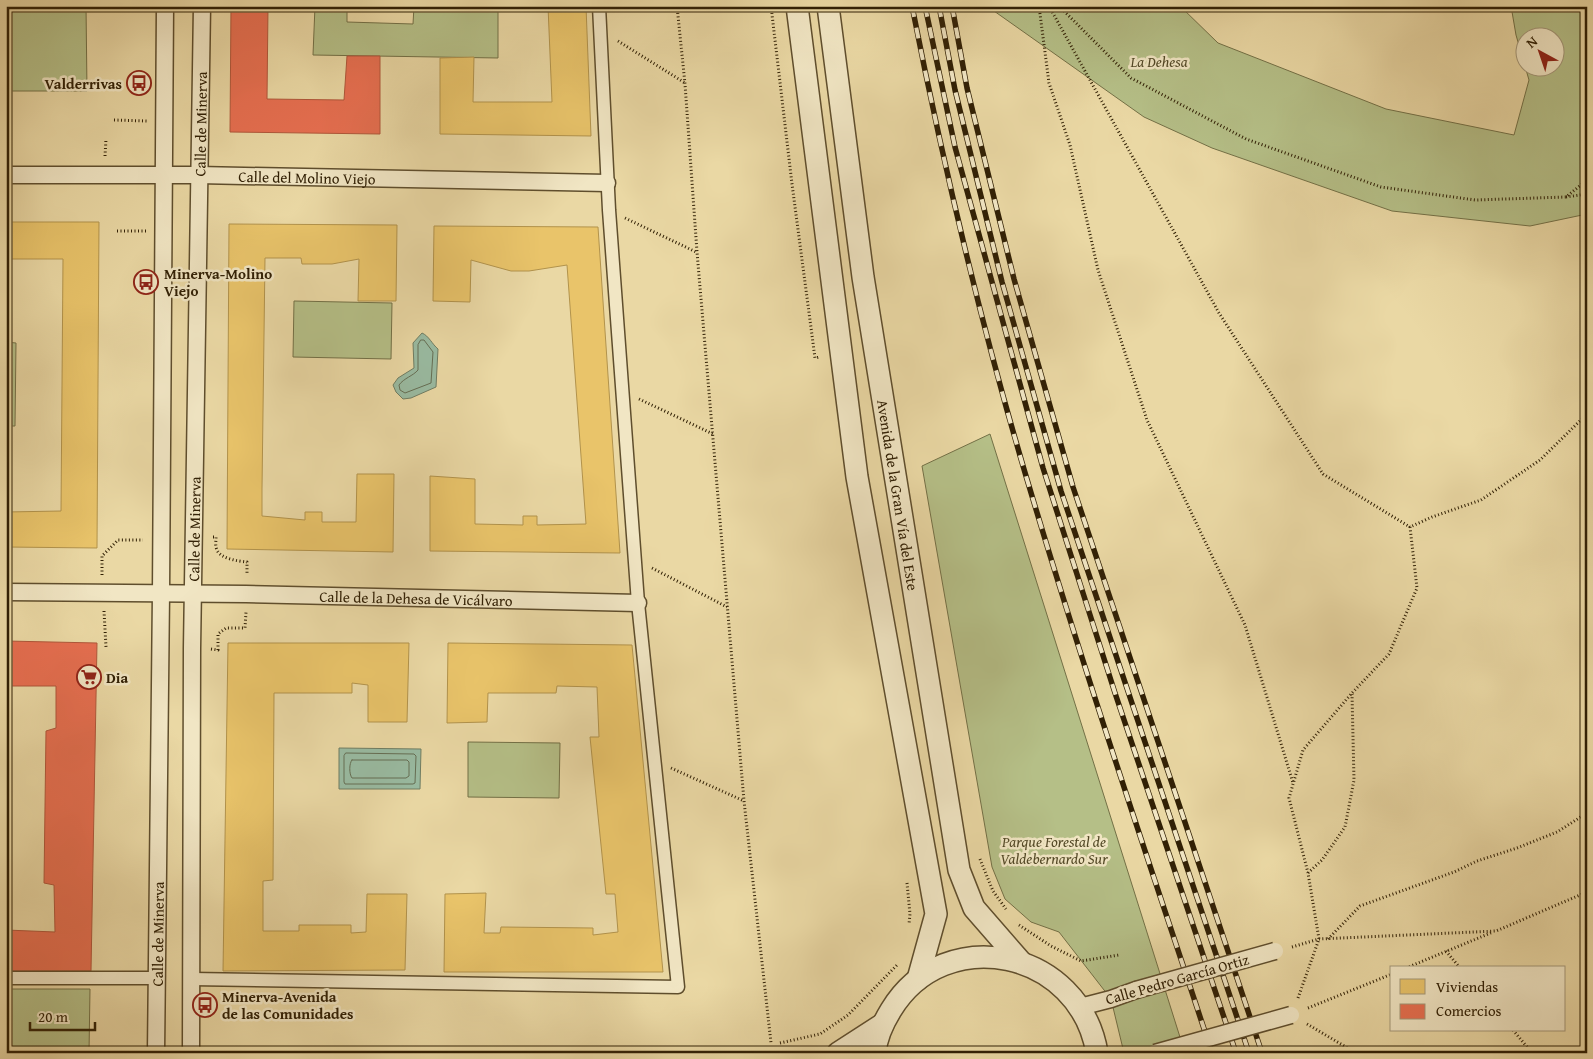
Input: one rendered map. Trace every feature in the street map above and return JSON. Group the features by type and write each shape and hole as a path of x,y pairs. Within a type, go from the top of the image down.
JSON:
{"street":[{"name":"Calle de Minerva","path":"156,1053 165,6"},
{"name":"Calle de Minerva","path":"191,1053 193,594 202,6"},
{"path":"191,979 678,987 638,603 607,183 599,6"},
{"path":"797,6 857,477 936,914 918,979"},
{"name":"Avenida de la Gran Vía del Este","path":"828,6 863,277 960,870 974,908 1021,962"},
{"name":"Calle del Molino Viejo","path":"6,175 198,175 607,183"},
{"path":"6,592 161,593"},
{"name":"Calle de la Dehesa de Vicálvaro","path":"161,593 638,603"},
{"name":"Calle Pedro García Ortiz","path":"1080,1007 1275,951"},
{"path":"874,1053 883,1024 898,999 918,979 939,967 962,959 996,957 1021,962 1041,971 1060,984 1080,1007 1089,1024 1097,1053"},
{"path":"6,978 156,978"},
{"path":"1155,1053 1291,1015"},
{"path":"838,1053 883,1024"}],"path":[{"path":"677,6 744,800 771,1043"},
{"path":"771,6 815,358 827,356"},
{"path":"1039,6 1049,83 1070,145 1098,270 1144,411 1155,438 1245,625 1294,783"},
{"path":"1049,6 1219,313 1323,474 1410,527"},
{"path":"1059,6 1131,78 1246,139 1381,186 1475,200 1566,197 1587,194"},
{"path":"600,30 685,84"},
{"path":"114,120 150,121"},
{"path":"105,164 106,140"},
{"path":"1566,197 1587,180"},
{"path":"609,210 697,252"},
{"path":"117,231 151,231"},
{"path":"622,391 713,434"},
{"path":"1410,527 1480,500 1540,460 1587,414"},
{"path":"1291,1015 1319,939 1308,873 1289,798 1303,750 1352,693 1389,654 1417,588 1410,527"},
{"path":"207,537 216,537 216,549 221,555 246,562 247,582"},
{"path":"102,578 102,556 118,540 147,540"},
{"path":"635,559 727,607"},
{"path":"218,650 218,634 226,628 245,628 246,610"},
{"path":"104,611 106,647"},
{"path":"1308,873 1322,860 1345,827 1354,780 1352,693"},
{"path":"654,760 744,800"},
{"path":"1328,939 1360,906 1557,832 1587,813"},
{"path":"980,859 993,891 1010,915"},
{"path":"906,881 910,914 908,932"},
{"path":"1411,966 1587,892"},
{"path":"1016,923 1051,946 1082,961 1119,955"},
{"path":"1275,951 1319,939 1496,931"},
{"path":"1446,951 1458,966"},
{"path":"780,1043 820,1034 848,1015 898,965 901,957"},
{"path":"1291,1015 1390,975"},
{"path":"1291,1015 1356,1053"},
{"path":"1515,1032 1532,1053"},
{"path":"1574,1053 1587,1049"}],"green space":[{"path":"6,6 86,6 87,91 6,91"},
{"path":"315,6 347,6 347,22 413,24 414,6 498,6 498,58 313,55"},
{"name":"La Dehesa","path":"994,6 1180,6 1218,43 1386,109 1514,135 1528,78 1566,78 1566,28 1516,28 1516,35 1511,6 1587,6 1587,214 1530,226 1392,211 1212,148 1144,117 994,11"},
{"path":"294,301 392,303 391,359 293,357"},
{"path":"6,342 16,343 15,426 6,426"},
{"name":"Parque Forestal de Valdebernardo Sur","path":"990,434 1185,1053 1124,1053 1111,999 1059,932 1031,922 1005,899 992,867 922,466"},
{"path":"6,740 10,740 9,792 6,792"},
{"path":"468,742 560,743 559,798 468,797"},
{"path":"6,989 90,989 89,1053 6,1053"}],"water":[{"path":"422,333 438,349 436,387 411,398 403,399 396,392 393,385 398,378 414,368 413,343"},
{"path":"339,748 421,749 420,789 339,789"}],"building: Viviendas":[{"path":"548,6 586,6 591,136 440,134 440,58 474,57 473,102 552,102"},
{"path":"6,222 99,222 97,548 6,547 6,512 61,511 63,259 6,259"},
{"path":"229,224 397,225 396,301 358,301 359,259 332,264 302,264 301,258 265,258 262,488 262,516 305,520 305,512 322,512 322,522 356,522 357,474 394,474 393,552 227,549"},
{"path":"434,226 598,227 620,553 430,551 430,476 475,479 475,524 523,525 523,516 537,516 537,525 586,524 567,265 529,271 511,271 471,260 470,302 433,301"},
{"path":"228,643 409,643 407,722 368,722 368,685 352,683 352,693 274,693 273,880 263,881 263,931 299,931 299,925 351,925 351,933 366,932 367,894 407,894 405,970 223,971"},
{"path":"448,643 632,645 663,972 444,972 445,894 486,893 484,933 500,933 501,927 593,928 593,935 618,932 615,894 606,894 590,737 599,737 597,687 557,686 556,693 488,693 487,722 447,723"}],"building: Comercios":[{"path":"231,6 268,6 267,99 344,100 347,56 380,56 380,134 230,132"},
{"path":"6,641 97,643 91,971 6,971 6,930 55,932 54,885 44,883 46,731 56,728 56,686 6,686"}],"railway":[{"path":"912,6 952,195 999,382 1099,712 1212,1053"},
{"path":"925,6 955,147 1043,468 1115,693 1236,1053"},
{"path":"939,6 955,90 1002,282 1061,491 1249,1053"},
{"path":"952,6 967,88 1014,279 1073,487 1262,1053"}],"place":[{"name":"Valderrivas","path":"139,83"},
{"name":"Minerva-Molino Viejo","path":"146,282"},
{"name":"Dia","path":"89,677"},
{"name":"Minerva-Avenida de las Comunidades","path":"205,1005"}]}
